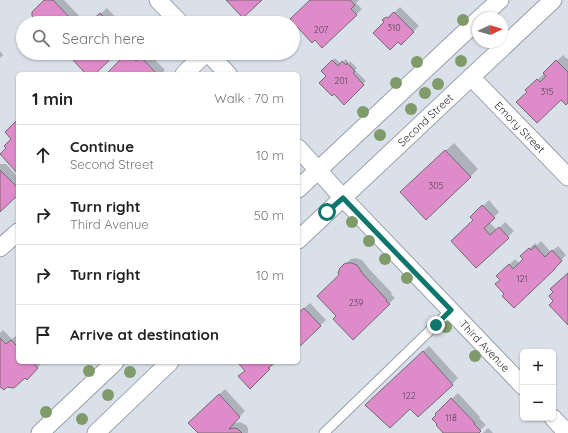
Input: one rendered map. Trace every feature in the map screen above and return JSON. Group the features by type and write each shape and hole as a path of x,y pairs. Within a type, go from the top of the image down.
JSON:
{"street":[{"path":"158,0 173,16"},
{"path":"487,12 500,0"},
{"name":"Second Street","path":"300,238 553,0"},
{"path":"300,187 472,26"},
{"path":"186,72 199,60"},
{"path":"214,60 226,72"},
{"name":"Emory Street","path":"471,77 568,177"},
{"name":"Third Avenue","path":"300,150 343,198 522,385"},
{"path":"0,248 16,234"},
{"path":"40,433 113,364"},
{"path":"96,433 168,364"},
{"path":"556,421 567,433"}],"lane":[{"path":"324,433 451,310"}],"building":[{"path":"44,0 53,0 68,16 32,16 32,12"},
{"path":"226,0 262,0 245,16 241,16"},
{"path":"310,0 350,0 355,5 351,9 357,15 322,48 315,40 312,43 300,30 300,16 293,16"},
{"path":"394,12 414,32 401,45 398,42 390,50 373,33 384,22 382,20 386,17 388,18"},
{"path":"73,60 110,60 97,72 84,72"},
{"path":"120,60 144,60 155,72 108,72"},
{"path":"332,60 338,66 342,61 346,65 347,63 355,71 353,73 364,85 344,105 334,94 332,96 319,83 326,76 321,71"},
{"path":"556,60 568,72 568,103 566,105 561,100 537,123 516,102 527,92 525,90 537,79 540,82 546,76 543,73"},
{"path":"16,121 16,172 0,154 6,148 4,146 11,139 5,132"},
{"path":"445,150 471,177 426,220 400,192"},
{"path":"0,170 16,186 16,197 0,212"},
{"path":"482,205 495,218 484,228 490,235 499,227 509,238 476,268 451,241 473,220 470,217"},
{"path":"535,246 545,257 552,250 562,261 514,308 502,296 504,294 495,284 500,280 496,276 509,264 513,269 523,259 520,256 529,248 531,250"},
{"path":"347,263 357,265 363,274 390,304 353,340 333,319 336,316 317,296 339,275 338,273 340,268"},
{"path":"568,273 568,325 549,305 553,301 549,296 553,292 550,289"},
{"path":"304,308 321,326 300,346 300,311"},
{"path":"0,338 6,344 11,340 16,345 16,364 34,364 38,368 27,380 25,378 14,388 7,387 4,390 0,387"},
{"path":"423,351 453,385 418,417 410,409 390,428 365,405"},
{"path":"239,364 273,364 268,368 270,369 250,389 238,376 245,371"},
{"path":"219,394 240,417 229,429 238,429 242,433 198,433 188,423"},
{"path":"451,398 475,423 474,424 481,431 479,433 443,433 436,425 437,424 432,419"}],"route":[{"path":"327,212 343,198 451,310 436,325"}]}
